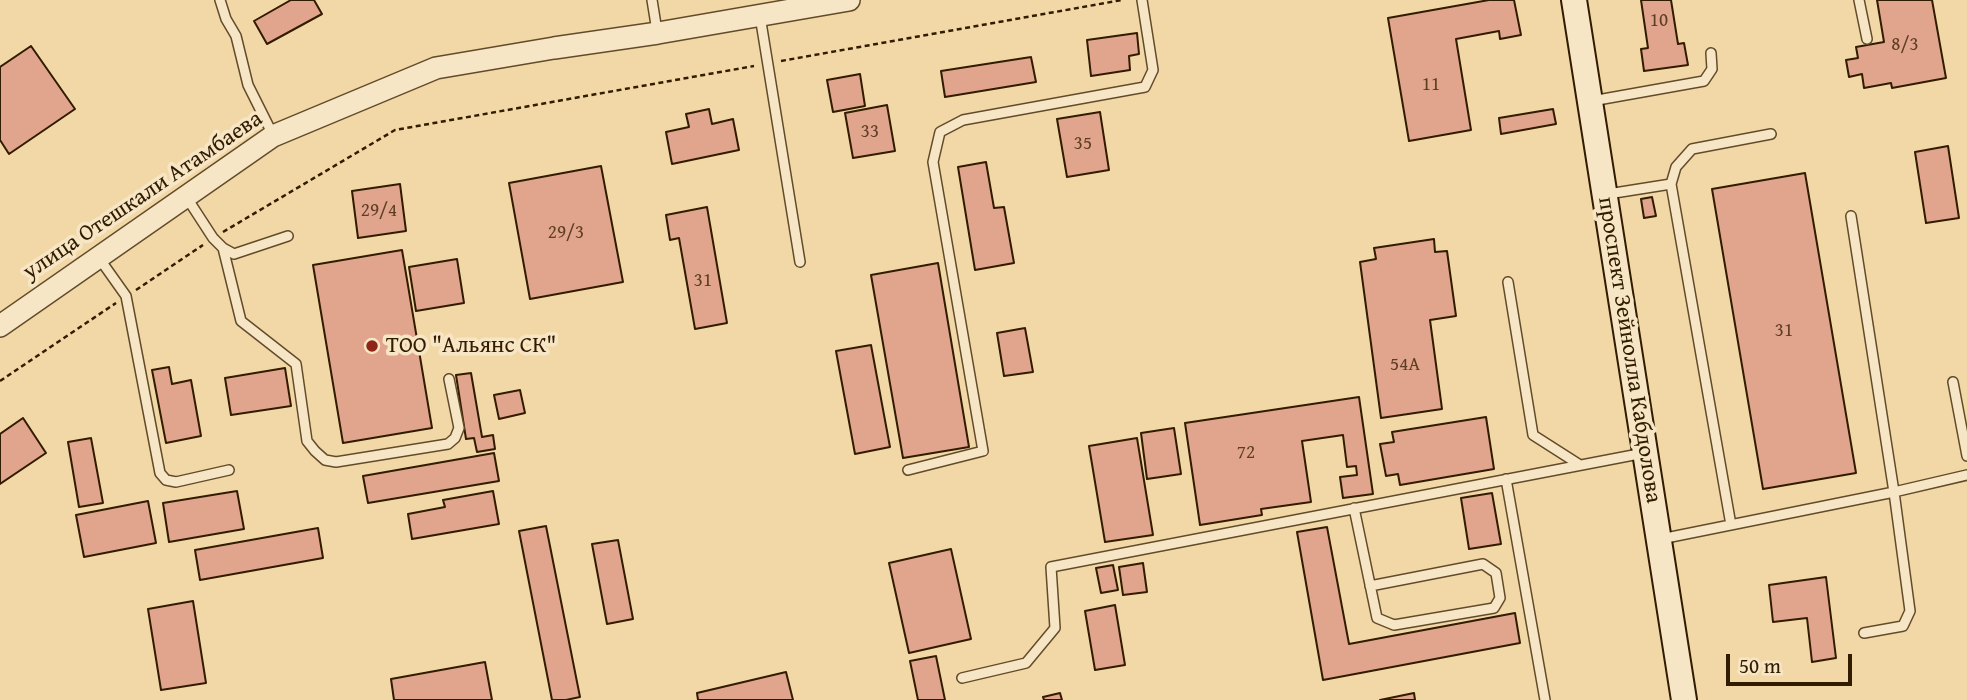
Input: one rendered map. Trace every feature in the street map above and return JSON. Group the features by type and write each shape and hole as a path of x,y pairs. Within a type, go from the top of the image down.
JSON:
{"main road":[{"name":"проспект Зейнолла Кабдолова","path":"1574,0 1684,700"}],"street":[{"name":"улица Отешкали Атамбаева","path":"0,326 273,136 436,68 849,0"}],"lane":[{"path":"220,0 226,19 236,36 248,85 273,136"},
{"path":"652,0 658,33"},
{"path":"908,470 983,451 933,162 940,132 963,120 1145,87 1153,70 1142,0"},
{"path":"1859,0 1867,39"},
{"path":"760,16 800,262"},
{"path":"1590,101 1704,81 1712,69 1711,52"},
{"path":"1731,525 1671,184 1676,167 1692,149 1771,134"},
{"path":"1605,195 1671,184"},
{"path":"187,198 213,238 234,254 288,236"},
{"path":"1851,216 1910,611 1903,626 1864,634"},
{"path":"223,248 241,321 296,364 307,441 325,460 336,462 448,444 455,439 458,428 449,379"},
{"path":"99,258 126,296 160,473 166,480 176,482 229,470"},
{"path":"1508,282 1533,435 1580,465"},
{"path":"1953,382 1967,456"},
{"path":"962,678 1026,663 1055,628 1051,567 1645,452"},
{"path":"1659,539 1967,475"},
{"path":"1506,479 1545,700"},
{"path":"1354,508 1370,586 1377,618 1394,625 1494,608 1500,598 1496,573 1483,564 1370,586"}],"path":[{"path":"0,381 213,238 395,130 1122,0"}],"building":[{"path":"291,0 314,0 322,14 267,44 254,21"},
{"path":"1489,0 1514,0 1521,35 1500,39 1499,31 1456,39 1471,130 1409,141 1388,18"},
{"path":"1641,0 1671,0 1678,44 1684,43 1688,65 1644,71 1641,49 1648,48"},
{"path":"1877,0 1932,0 1946,78 1892,88 1891,83 1864,88 1862,74 1849,77 1846,60 1858,58 1856,47 1884,42"},
{"path":"1137,33 1139,54 1129,56 1130,70 1091,76 1087,40"},
{"path":"31,46 75,109 9,154 0,140 0,67"},
{"path":"1031,57 1036,82 945,97 941,71"},
{"path":"860,74 865,106 833,112 827,80"},
{"path":"887,105 895,151 853,158 845,113"},
{"path":"709,109 712,124 733,119 739,150 672,164 666,132 689,127 686,114"},
{"path":"1553,109 1556,124 1501,134 1499,118"},
{"path":"1100,112 1109,170 1067,177 1057,119"},
{"path":"1948,146 1959,218 1926,223 1915,152"},
{"path":"986,162 994,208 1004,207 1014,263 975,270 958,167"},
{"path":"601,166 623,282 530,299 509,183"},
{"path":"1805,173 1856,473 1763,489 1712,189"},
{"path":"400,184 406,231 358,238 352,191"},
{"path":"1652,197 1656,216 1644,218 1641,199"},
{"path":"707,207 727,323 695,329 679,238 670,240 666,215"},
{"path":"1434,239 1435,252 1447,251 1456,316 1430,320 1442,409 1381,418 1360,262 1376,259 1374,248"},
{"name":"ТОО \"Альянс СК\"","path":"402,250 432,428 343,443 313,265"},
{"path":"457,259 464,303 416,311 409,267"},
{"path":"938,263 969,447 903,458 871,275"},
{"path":"1025,328 1033,372 1004,376 997,333"},
{"path":"871,345 890,447 855,454 836,351"},
{"path":"169,367 172,384 191,380 201,436 166,443 152,370"},
{"path":"285,368 291,406 231,415 225,378"},
{"path":"471,373 482,437 493,435 495,449 477,452 474,438 466,439 456,375"},
{"path":"520,390 525,413 499,419 494,395"},
{"path":"1359,397 1373,494 1343,498 1340,477 1357,475 1356,466 1347,467 1343,435 1302,441 1311,502 1261,509 1262,515 1200,525 1185,423"},
{"path":"1486,417 1494,469 1400,485 1398,474 1386,476 1380,444 1394,442 1392,432"},
{"path":"23,418 46,453 0,484 0,434"},
{"path":"1174,428 1181,474 1147,479 1141,433"},
{"path":"91,438 103,503 79,507 68,442"},
{"path":"1137,438 1153,535 1105,542 1089,446"},
{"path":"494,453 499,481 368,503 363,476"},
{"path":"237,491 244,529 169,542 163,503"},
{"path":"493,491 499,524 412,539 408,514 445,507 443,500"},
{"path":"1492,493 1501,544 1469,549 1461,498"},
{"path":"148,501 156,543 84,557 76,515"},
{"path":"546,526 580,697 566,700 552,700 519,531"},
{"path":"1327,527 1349,644 1515,613 1520,643 1323,680 1297,532"},
{"path":"318,528 323,558 200,580 195,550"},
{"path":"618,540 633,619 607,624 592,544"},
{"path":"951,549 971,639 909,653 889,563"},
{"path":"1143,563 1147,592 1123,595 1119,567"},
{"path":"1113,565 1118,590 1101,593 1096,568"},
{"path":"1826,577 1836,658 1812,662 1807,618 1773,622 1769,585"},
{"path":"193,601 206,683 161,690 148,609"},
{"path":"1115,605 1125,665 1095,670 1085,611"},
{"path":"936,656 945,700 918,700 910,661"},
{"path":"485,662 492,700 394,700 391,679"},
{"path":"786,672 793,700 698,700 697,693"},
{"path":"1060,693 1062,700 1044,700 1043,697"},
{"path":"1414,693 1415,700 1380,700"}],"place":[{"name":"ТОО \"Альянс СК\"","path":"372,346"}]}
